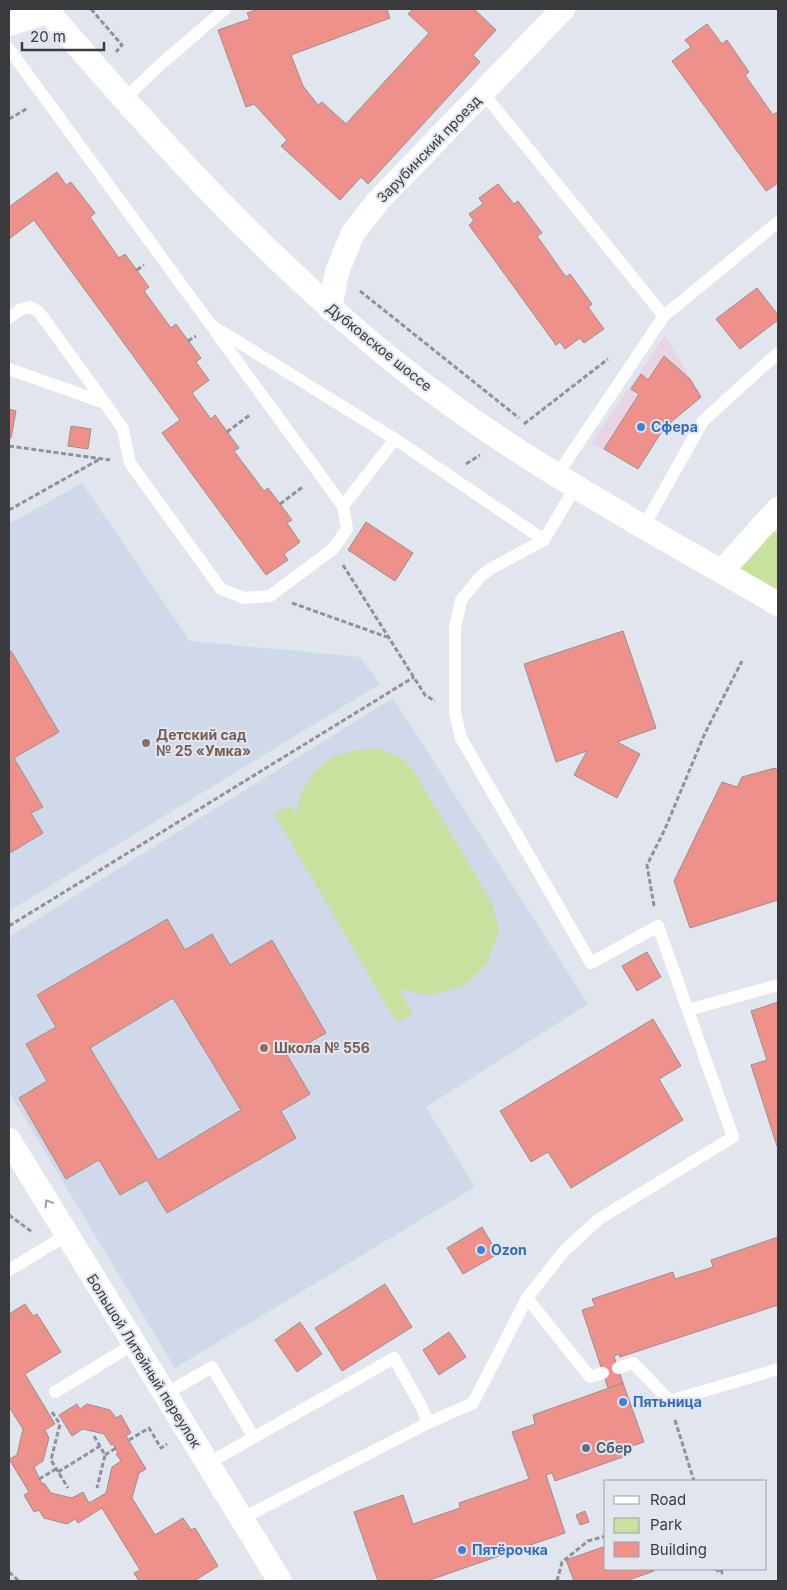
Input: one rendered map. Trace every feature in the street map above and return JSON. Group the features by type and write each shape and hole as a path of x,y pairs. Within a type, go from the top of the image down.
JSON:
{"street":[{"name":"Зарубинский проезд","path":"330,309 337,272 353,232 378,201 563,9"},
{"name":"Дубковское шоссе","path":"47,10 124,99 224,206 330,309 404,369 484,427 567,480 778,604"},
{"path":"9,24 47,10"},
{"path":"722,571 778,509"},
{"name":"Большой Литейный переулок","path":"9,1140 59,1240 134,1344 280,1581"}],"lane":[{"path":"124,99 160,65 226,9"},
{"path":"9,49 343,506 347,529 333,549 270,596 244,598 221,588 130,463 123,429 39,312 30,307 21,309 9,318"},
{"path":"483,93 664,316"},
{"path":"241,1519 472,1403 527,1298 564,1251 600,1219 733,1137 658,926 591,963 461,738 455,713 455,628 461,600 481,576 544,540 567,480 664,316 778,222"},
{"path":"211,325 395,438 544,540"},
{"path":"644,526 703,421 778,353"},
{"path":"9,369 105,403"},
{"path":"343,506 395,438"},
{"path":"688,1010 778,984"},
{"path":"9,1270 59,1240"},
{"path":"527,1298 590,1377 603,1373"},
{"path":"55,1392 134,1344"},
{"path":"208,1464 253,1436 394,1358 421,1406 428,1424"},
{"path":"618,1368 633,1363 670,1401 778,1369"},
{"path":"165,1394 212,1368 253,1436"}],"path":[{"path":"91,9 122,45 112,57"},
{"path":"337,272 526,423"},
{"path":"519,428 610,358"},
{"path":"227,432 267,402"},
{"path":"9,446 130,463"},
{"path":"9,510 100,459"},
{"path":"280,504 320,475"},
{"path":"333,549 425,695 455,713"},
{"path":"270,596 388,638"},
{"path":"658,926 647,864 665,829 705,733 742,661"},
{"path":"9,926 414,678"},
{"path":"9,1215 59,1240"},
{"path":"55,1392 51,1409 60,1424 51,1460 68,1488"},
{"path":"670,1401 694,1480"},
{"path":"129,1440 149,1428 161,1448"},
{"path":"94,1436 106,1455"},
{"path":"39,1480 100,1446"},
{"path":"97,1488 106,1455 116,1448"},
{"path":"557,1581 562,1562 588,1541 604,1537"},
{"path":"9,1572 19,1581"}],"shaded area":[{"path":"665,335 701,397 664,428 638,469 592,443"},
{"name":"Детский сад № 25 «Умка»","path":"82,483 190,641 360,657 380,684 9,911 9,524"},
{"name":"Школа № 556","path":"393,698 588,1004 426,1107 475,1187 175,1368 9,1092 9,937"}],"green space":[{"path":"771,529 778,534 778,595 735,571"},
{"path":"379,749 402,758 413,770 492,903 499,931 487,963 464,986 431,995 399,990 413,1014 397,1023 274,814 289,805 296,815 301,793 314,772 333,757 355,750"}],"building":[{"path":"258,9 387,9 390,18 291,55 303,86 318,105 322,102 346,124 429,33 408,14 413,9 474,9 496,30 473,55 480,62 368,184 361,177 340,200 281,146 287,140 254,104 246,107 218,30 250,19 247,13"},
{"path":"707,24 722,44 727,40 749,72 745,75 773,115 778,111 778,183 766,191 672,61 691,47 685,40"},
{"path":"57,172 66,185 71,182 95,213 90,217 119,258 125,254 149,287 144,291 171,328 176,324 201,358 196,362 209,380 192,393 211,419 215,415 239,448 234,451 264,491 268,488 292,520 287,523 300,542 284,554 288,560 266,575 162,433 180,420 34,220 9,239 9,207"},
{"path":"498,184 514,204 518,201 542,233 537,236 566,277 570,274 592,304 588,307 604,329 584,343 580,338 565,349 560,342 556,345 469,225 474,221 469,214 483,204 479,198"},
{"path":"757,288 778,315 778,320 740,349 716,319"},
{"path":"664,356 690,379 701,397 664,428 638,469 604,449 639,394 631,389 641,374 648,380"},
{"path":"9,409 16,411 11,438 9,438"},
{"path":"71,426 91,429 88,449 68,446"},
{"path":"366,522 413,553 395,581 348,550"},
{"path":"623,631 656,728 617,742 640,754 617,798 574,775 587,751 556,762 524,664"},
{"path":"11,651 59,732 14,758 43,807 31,813 43,833 10,853 9,652"},
{"path":"775,768 778,771 778,900 690,928 674,881 722,782 737,787 742,777"},
{"path":"167,919 185,950 212,934 230,965 272,940 326,1033 287,1055 310,1094 281,1111 296,1138 167,1213 147,1180 120,1195 99,1160 66,1179 19,1098 47,1081 26,1044 56,1027 37,995","holes":["173,998 241,1110 158,1160 90,1048"]},
{"path":"647,952 661,977 637,991 622,966"},
{"path":"778,1002 777,1146 751,1065 767,1060 751,1011"},
{"path":"653,1019 681,1066 659,1079 683,1120 571,1188 548,1152 531,1162 500,1111"},
{"path":"482,1227 498,1254 463,1274 447,1248"},
{"path":"778,1237 778,1305 620,1357 619,1354 614,1356 623,1383 608,1388 582,1310 595,1306 592,1299 673,1272 675,1279 713,1267 711,1260"},
{"path":"385,1284 412,1327 342,1371 315,1328"},
{"path":"25,1304 33,1316 37,1314 61,1352 25,1374 55,1424 45,1430 49,1438 43,1461 34,1467 42,1484 44,1483 51,1493 72,1498 83,1492 89,1503 106,1493 112,1467 121,1461 116,1454 118,1453 113,1444 111,1445 104,1434 83,1429 72,1436 59,1415 77,1404 80,1409 87,1404 110,1410 116,1418 121,1415 131,1433 126,1436 146,1469 139,1473 132,1498 155,1535 183,1518 191,1530 195,1528 218,1566 194,1581 139,1581 134,1573 140,1570 102,1508 78,1523 75,1519 67,1524 44,1518 39,1510 34,1512 24,1495 29,1492 9,1459 17,1455 23,1429 9,1407 9,1314"},
{"path":"300,1322 322,1354 297,1372 275,1340"},
{"path":"449,1332 466,1357 439,1375 423,1350"},
{"path":"623,1383 644,1442 629,1447 631,1454 555,1481 552,1473 546,1475 565,1533 427,1581 378,1581 354,1512 403,1495 413,1524 460,1508 459,1503 529,1479 512,1432 535,1424 533,1415"},
{"path":"585,1511 589,1522 580,1525 576,1515"},
{"path":"604,1547 604,1570 654,1571 626,1581 574,1581 566,1560"}],"place":[{"name":"Сфера","path":"641,427"},
{"name":"Детский сад № 25 «Умка»","path":"146,743"},
{"name":"Школа № 556","path":"264,1048"},
{"name":"Ozon","path":"481,1250"},
{"name":"Пятьница","path":"623,1402"},
{"name":"Сбер","path":"586,1448"},
{"name":"Пятёрочка","path":"462,1550"}]}
